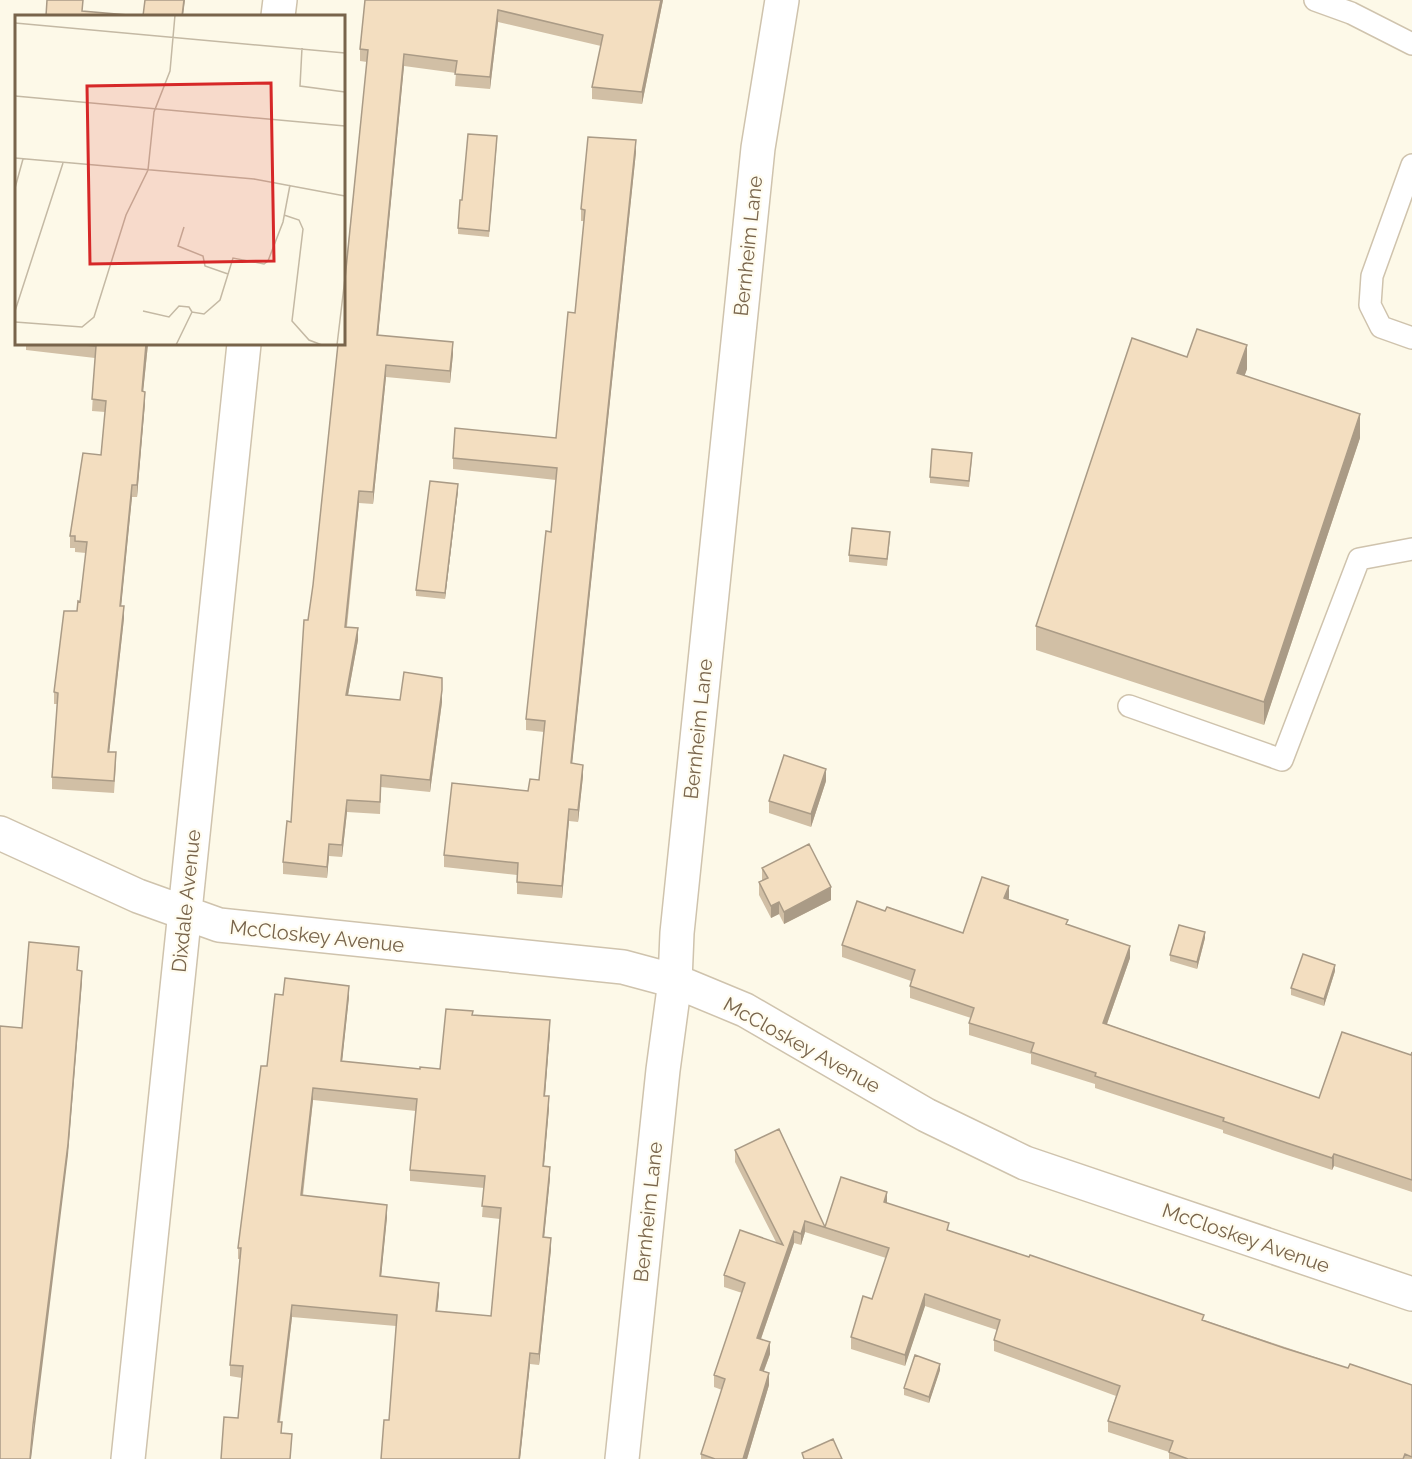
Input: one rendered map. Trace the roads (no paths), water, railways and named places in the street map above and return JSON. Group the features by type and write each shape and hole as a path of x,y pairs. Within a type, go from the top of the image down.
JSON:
{"street":[{"path":"278,15 280,0"},
{"name":"Bernheim Lane","path":"622,1459 663,1070 675,981 677,933 758,148 782,0"},
{"name":"Dixdale Avenue","path":"128,1459 244,345"},
{"name":"McCloskey Avenue","path":"0,833 138,896 219,925 354,941 623,967 675,981 745,1010 926,1115 1025,1163 1412,1294"}],"lane":[{"path":"1315,0 1351,12 1412,44"},
{"path":"1412,165 1372,276 1370,305 1381,327 1412,338"},
{"path":"1129,706 1282,760 1359,559 1412,549"}]}
